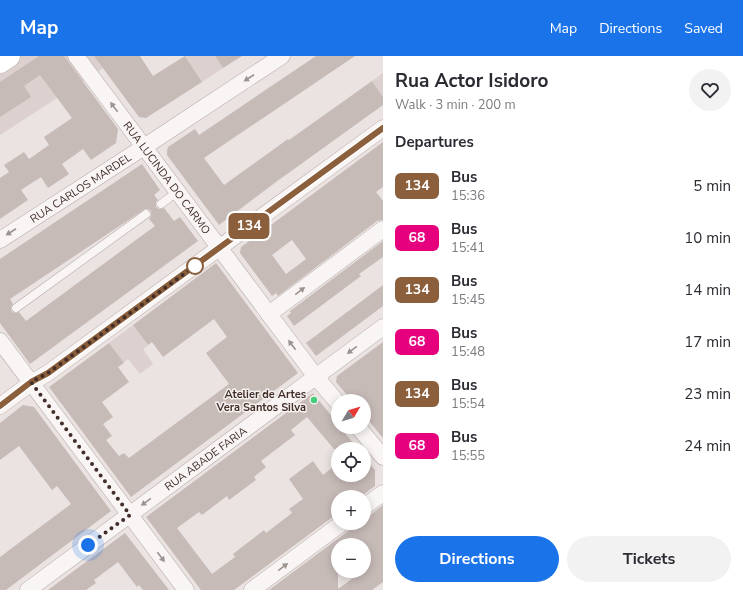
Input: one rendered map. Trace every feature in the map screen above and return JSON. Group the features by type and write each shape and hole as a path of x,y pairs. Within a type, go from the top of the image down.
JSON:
{"main road":[{"path":"0,62 9,56"}],"street":[{"name":"RUA LUCINDA DO CARMO","path":"76,56 316,377 331,395"},
{"name":"RUA CARLOS MARDEL","path":"0,240 282,56"},
{"path":"0,406 31,382 48,373 383,128"},
{"path":"269,314 383,229"},
{"name":"RUA ABADE FARIA","path":"28,590 383,327"},
{"path":"0,340 186,590"},
{"path":"364,434 383,457"},
{"path":"371,501 383,492"},
{"path":"252,590 333,530"}],"lane":[{"path":"161,204 177,192"},
{"path":"16,308 146,214"}],"shaded area":[{"path":"0,56 122,56 0,135"},
{"path":"185,56 215,56 223,68 202,82"},
{"path":"383,73 383,97 372,81"},
{"path":"133,325 148,345 143,349 153,364 140,374 128,359 123,363 109,343"}],"building":[{"path":"39,56 64,56 118,129 116,143 91,160 83,149 62,164 69,174 48,188 41,177 21,190 28,200 0,219 0,178 9,172 4,165 24,152 29,159 49,145 44,137 72,118 40,75 24,86 31,97 0,117 0,82"},
{"path":"94,56 140,56 153,76 185,56 202,82 146,118 139,117"},
{"path":"215,56 242,56 223,68"},
{"path":"316,56 355,56 204,158 224,185 372,81 383,97 383,105 219,225 167,155 168,147 195,129 199,135"},
{"path":"383,142 383,187 376,192 383,201 383,220 377,221 278,296 276,293 272,296 240,253 241,247","holes":["292,240 306,259 286,274 272,255"]},
{"path":"142,164 160,190 154,195 158,200 156,202 156,207 159,209 164,208 174,221 180,217 198,241 30,364 0,323 0,259","holes":["145,209 151,211 151,216 149,219 155,226 26,321 19,312 12,312 11,308 13,304 10,299"]},
{"path":"383,241 383,257 359,274 361,276 294,326 287,316 291,313 290,311"},
{"path":"216,263 298,373 131,497 49,387 109,343 124,363 118,367 129,382 102,402 113,417 103,424 112,436 106,440 119,456 124,453 129,458 229,384 206,353 227,337 214,319 163,357 152,342 148,345 133,325"},
{"path":"383,285 383,306 316,356 306,343"},
{"path":"383,342 383,438 371,423 371,394 346,394 336,382 337,376"},
{"path":"313,393 331,415 331,434 346,434 352,442 331,442 331,445 307,417 291,430 295,435 261,461 266,467 254,477 256,480 229,500 227,496 202,515 199,512 177,528 212,574 235,557 233,554 264,530 266,533 292,513 289,509 303,499 289,479 313,461 323,475 331,469 331,482 371,482 371,465 375,470 375,486 370,490 331,490 331,518 234,590 201,590 146,517"},
{"path":"23,405 34,407 111,511 6,590 0,590 0,557 71,504 57,486 52,490 19,446 0,460 0,423"},
{"path":"383,505 383,582 372,590 269,590 331,544 331,578 338,578 338,589 353,578 371,578 371,538 339,538 350,530 371,530 371,514"},
{"path":"125,533 169,590 143,590 139,585 137,587 118,562 94,580 96,583 86,590 48,590"}],"bus line":[{"name":"134","path":"0,406 31,382 48,373 383,128"}],"place":[{"name":"Atelier de Artes Vera Santos Silva","path":"314,400"}],"route":[{"path":"88,545 130,515 31,382 48,373 195,266"}]}
